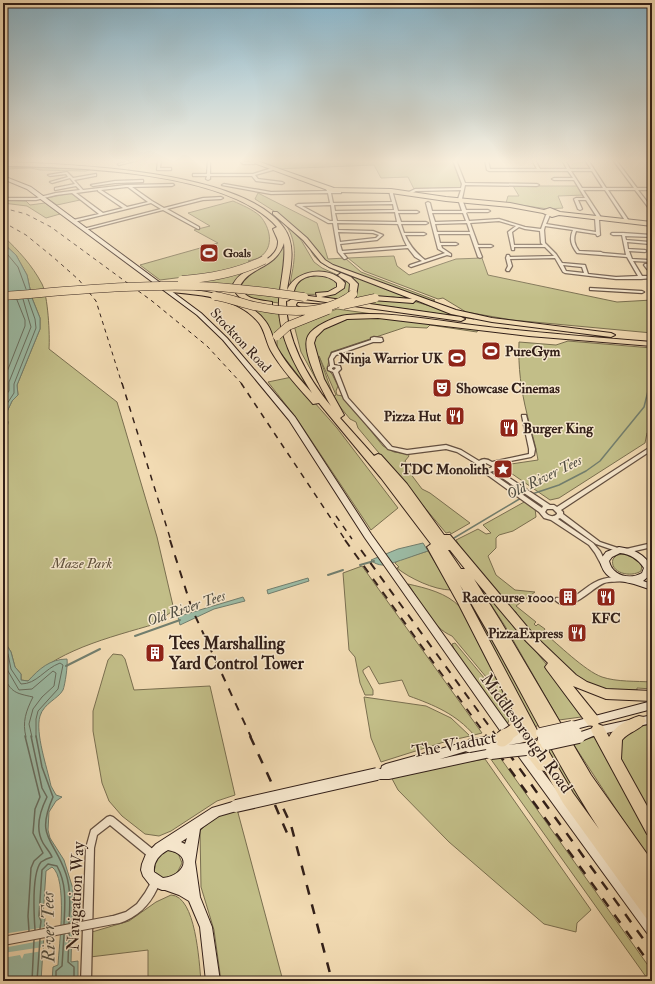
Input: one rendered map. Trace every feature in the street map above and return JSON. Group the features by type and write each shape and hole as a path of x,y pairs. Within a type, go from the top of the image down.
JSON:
{"highway":[{"path":"258,206 280,236 278,251 264,265 239,279 236,286 238,293 246,298 269,304 333,293 340,288 341,283 336,278 326,275 302,277 295,282 287,299"},
{"path":"258,206 279,216 297,232 318,256 331,266 454,312"},
{"path":"258,206 283,224 292,241 294,255 287,299 290,321 300,355 319,388 340,415 399,481 454,568 578,784 652,892"},
{"path":"258,206 278,223 288,243 289,255 282,291 284,325 290,345 313,388 423,519 497,625 586,779 652,874"},
{"path":"3,298 215,276 239,272 264,260 272,252 277,243 275,228"},
{"path":"162,289 215,296 256,306 295,310 333,306 353,294 355,287 352,281 345,276 326,268 314,259 297,232"},
{"path":"87,290 184,286 238,288 270,292 348,309 443,323"},
{"path":"3,298 99,291 162,289 239,291 554,330 652,338"},
{"path":"215,296 243,308 256,316 273,336 274,350 311,398 342,431 356,441"},
{"path":"273,336 288,326 340,306 375,298 407,300 484,319 554,330"},
{"path":"303,299 544,334"},
{"path":"340,415 324,387 313,357 311,340 317,330 334,320 365,315 652,344"},
{"path":"511,323 611,335"},
{"path":"423,519 450,542 530,638 595,728 652,829"},
{"path":"423,519 429,542 464,603 520,712 532,740 559,784 594,835 652,912"},
{"path":"530,638 572,679 583,686 606,694 652,696"},
{"path":"615,761 614,741 617,734 646,720"},
{"path":"502,739 532,740"}],"main road":[{"name":"Stockton Road","path":"54,206 199,314 225,339 259,377 292,419 380,553"},
{"path":"513,206 547,213 554,210 557,214 652,224"},
{"path":"627,580 643,578 649,569 641,558 622,551 610,554 606,559 606,569 627,580 652,587"},
{"name":"Middlesbrough Road","path":"380,553 474,688 652,928"},
{"path":"595,728 652,705"},
{"path":"595,728 646,720"},
{"name":"The Viaduct","path":"167,844 216,812 236,806 377,774 389,774 464,758 532,740 595,728"},
{"name":"The Viaduct","path":"377,774 386,769 442,753 502,739"},
{"path":"161,883 177,882 185,874 195,825"},
{"path":"194,897 183,890 161,883 150,877 147,870 148,861 152,854 159,848 167,844 177,845 184,849 189,860 194,897 206,927 213,981"}],"street":[{"path":"91,206 102,214"},
{"path":"74,221 135,206"},
{"path":"158,206 198,228"},
{"path":"85,229 175,206"},
{"path":"300,206 329,222 335,223 426,223"},
{"path":"332,206 340,252 345,258"},
{"path":"395,206 403,234 409,247 415,256 424,261"},
{"path":"411,266 448,255 440,249 429,206"},
{"path":"463,206 479,255 485,252"},
{"path":"545,225 598,234 599,218 592,206"},
{"path":"617,206 627,221"},
{"path":"430,212 488,211"},
{"path":"334,212 417,212"},
{"path":"545,225 547,213"},
{"path":"557,214 545,225 542,230 542,236 545,246 555,256 567,273 616,278 652,277"},
{"path":"433,223 499,220 519,226 542,230"},
{"path":"519,226 510,232 513,248 545,246"},
{"path":"575,230 571,237 572,243 578,252 629,258 647,265 651,261 651,257"},
{"path":"336,231 373,232 381,236 378,239 339,243"},
{"path":"437,233 472,233"},
{"path":"403,234 424,234"},
{"path":"613,234 652,236"},
{"path":"623,234 629,258 641,278"},
{"path":"625,242 650,243"},
{"path":"439,244 456,244"},
{"path":"476,246 491,246"},
{"path":"340,252 409,247"},
{"path":"626,250 645,251"},
{"path":"508,270 510,266 508,257 555,256"},
{"path":"560,264 584,266 586,275"},
{"path":"616,278 620,291"},
{"path":"590,289 642,292"},
{"path":"373,341 334,354 331,359 346,398 390,448 407,452 436,447 450,447 479,463 487,461 516,488 538,504 559,512 598,543 622,551 642,549 652,545"},
{"path":"485,471 494,466 532,455 532,449 524,416"},
{"path":"552,518 652,448"},
{"path":"479,463 478,466 485,471 516,488"},
{"path":"538,504 545,516 552,518 591,544 598,552 606,569 601,582"},
{"path":"542,511 549,507"},
{"path":"649,569 652,557"},
{"path":"558,600 561,602 570,602 601,582 627,580"},
{"name":"Navigation Way","path":"86,981 90,848 94,834 110,820 152,854"},
{"path":"3,941 127,917 144,903 161,883"}],"green space":[{"path":"27,206 49,206 60,214 46,218"},
{"path":"215,206 247,207 260,216 266,226 269,237 268,248 260,257 248,261 251,263 215,273 160,280 140,265 218,243 194,230 210,226 188,213"},
{"path":"266,206 283,206 317,223 328,259 345,258 361,272 435,300 431,302 332,266 323,260 277,213"},
{"path":"526,206 562,206 563,208 548,209"},
{"path":"271,218 284,236 286,263 279,292 237,287 238,283 278,252 278,230"},
{"path":"286,225 301,240 314,262 322,268 344,278 351,284 351,291 342,300 316,297 324,296 342,289 334,276 303,275 290,284 294,261 294,247 293,240"},
{"name":"Maze Park","path":"3,236 34,270 42,284 47,306 49,349 117,402 157,537 174,610 164,617 165,621 111,637 57,659 28,681 21,680 21,674 15,667 11,652 6,644 3,628 3,602 6,595 3,593 3,495 5,487 3,485 3,452 8,422 5,416 12,401 18,395 17,385 40,329 40,318 32,298 27,275 16,255 3,243"},
{"path":"311,251 318,259 329,267 422,302 393,297 349,301 357,290 354,283 349,278 328,267 322,263 316,258"},
{"path":"394,256 397,266 409,275 456,259 482,258 488,275 617,302 652,300 652,333 512,320 466,312 443,298 438,299 364,271 348,258"},
{"path":"258,265 240,276 235,281 233,287 201,285 200,280"},
{"path":"323,275 333,278 339,285 330,292 324,294 293,293 295,288 304,278"},
{"path":"240,292 279,297 279,303 255,300"},
{"path":"377,299 413,301 474,319 358,302"},
{"path":"231,301 279,311 282,328 273,340 263,321"},
{"path":"337,309 380,315 345,316 311,335 320,382 318,383 301,352 294,325"},
{"path":"365,316 478,329 477,332 430,325 427,328 406,327 331,352 327,369 332,374 338,386 336,391 337,395 343,396 383,446 394,452 408,454 409,456 405,461 410,473 422,489 430,493 470,523 451,534 450,532 446,533 358,428 356,422 350,419 332,397 336,395 319,356 333,395 331,395 317,362 314,350 315,340 320,332 329,325 344,320"},
{"path":"284,331 314,396 277,348 277,339"},
{"path":"568,341 652,348 652,427 647,433 645,443 559,498 550,500 505,469 511,464 538,460 528,420 522,387 519,342 556,345"},
{"path":"292,377 337,428 398,508 371,530 297,419 268,382"},
{"path":"526,501 535,508 536,517 513,531 499,535 496,538 496,548 488,556 496,575 515,590 535,592 516,606 536,622 534,624 536,626 538,624 545,629 543,632 595,674 614,680 652,682 652,689 637,688 637,690 611,690 590,684 567,670 519,620 516,612 511,610 457,546 459,545 456,540 478,529 486,534 491,533 483,525"},
{"path":"428,551 451,590 437,588 422,583 408,576 397,568 399,567 395,563 399,560"},
{"path":"624,554 637,559 642,565 641,571 627,574 617,571 614,568 613,559 617,555"},
{"path":"445,560 474,607 540,725 534,727"},
{"path":"362,566 482,733 474,735 460,721 444,711 409,696 402,680 379,684 369,666 363,670 363,672 373,690 373,695 365,695 360,683 355,657 349,650 343,573"},
{"path":"475,580 526,639 582,709 581,717 559,720 505,626"},
{"path":"408,584 429,589 443,595 455,602 460,607 511,707 452,636 432,621"},
{"path":"455,643 511,710 508,723 505,724 458,658 452,644"},
{"path":"113,654 122,655 125,659 134,690 210,686 235,795 217,801 171,831 159,836 145,834 122,816 109,801 102,783 93,731 93,711 108,660"},
{"path":"364,697 426,706 451,718 470,736 444,742 381,762 371,738"},
{"path":"652,724 652,819 619,757 616,745 632,728"},
{"path":"599,736 652,838 652,864 572,742"},
{"path":"552,746 625,863 572,795 542,749"},
{"path":"499,756 652,971 652,981 649,981 490,758"},
{"path":"485,759 591,910 577,923 576,932 544,924 449,842 398,790 390,775"},
{"path":"237,809 283,981 221,981 214,930 201,887 200,831 217,817"},
{"path":"167,850 178,853 182,863 177,873 163,879 154,873 154,860"},
{"path":"171,895 179,898 186,906 191,918 195,931 201,981 148,981 148,950 90,957 92,932 129,921 156,902"}],"water":[{"path":"3,243 16,255 27,275 32,298 40,318 40,329 17,385 18,395 12,401 5,416 8,422 3,452"},
{"path":"423,543 428,551 397,562 382,565 376,564 371,560 398,549"},
{"path":"308,578 309,581 268,594 267,590"},
{"path":"243,597 245,601 214,609 180,625 178,617"},
{"path":"3,629 6,644 11,652 15,667 21,674 21,680 28,681 36,672 50,663 61,659 67,659 65,684 63,690 42,712 40,716 39,731 51,786 56,795 62,797 56,801 49,812 48,830 50,838 64,860 73,889 71,962 78,961 78,981 52,981 53,967 58,965 61,929 61,898 60,884 57,874 52,867 46,871 41,981 3,981"}],"pier":[{"path":"46,927 45,940 3,948 3,934"},
{"path":"43,947 43,951 24,954 22,959 20,955 3,958 3,953"}],"waterway":[{"name":"Old River Tees","path":"649,384 652,380"},
{"name":"Old River Tees","path":"532,494 559,485 586,471 600,461 644,407 650,383"},
{"name":"Old River Tees","path":"454,538 521,498"},
{"name":"Old River Tees","path":"360,565 374,561"},
{"name":"Old River Tees","path":"328,575 343,570"},
{"name":"Old River Tees","path":"135,636 180,620"},
{"name":"Old River Tees","path":"66,666 100,649"}],"railway":[{"path":"3,208 26,214 51,227 152,301 207,346 242,384"},
{"path":"3,222 26,235 53,257 79,280 96,301 122,384"},
{"path":"122,383 171,541"},
{"path":"241,383 346,541"},
{"path":"336,516 352,539"},
{"path":"170,540 192,609 251,737"},
{"path":"345,540 487,737"},
{"path":"361,550 497,737"},
{"path":"250,736 291,825 332,981"},
{"path":"486,736 652,967"},
{"path":"496,736 652,951"},
{"path":"275,805 290,840"}],"place":[{"name":"Goals","path":"209,253"},
{"name":"PureGym","path":"491,351"},
{"name":"Ninja Warrior UK","path":"457,358"},
{"name":"Showcase Cinemas","path":"442,388"},
{"name":"Pizza Hut","path":"455,416"},
{"name":"Burger King","path":"509,428"},
{"name":"TDC Monolith","path":"503,469"},
{"name":"Racecourse 1000","path":"568,597"},
{"name":"KFC","path":"606,597"},
{"name":"PizzaExpress","path":"577,633"},
{"name":"Tees Marshalling Yard Control Tower","path":"155,653"}],"water label":[{"name":"River Tees","path":"48,927"}]}
